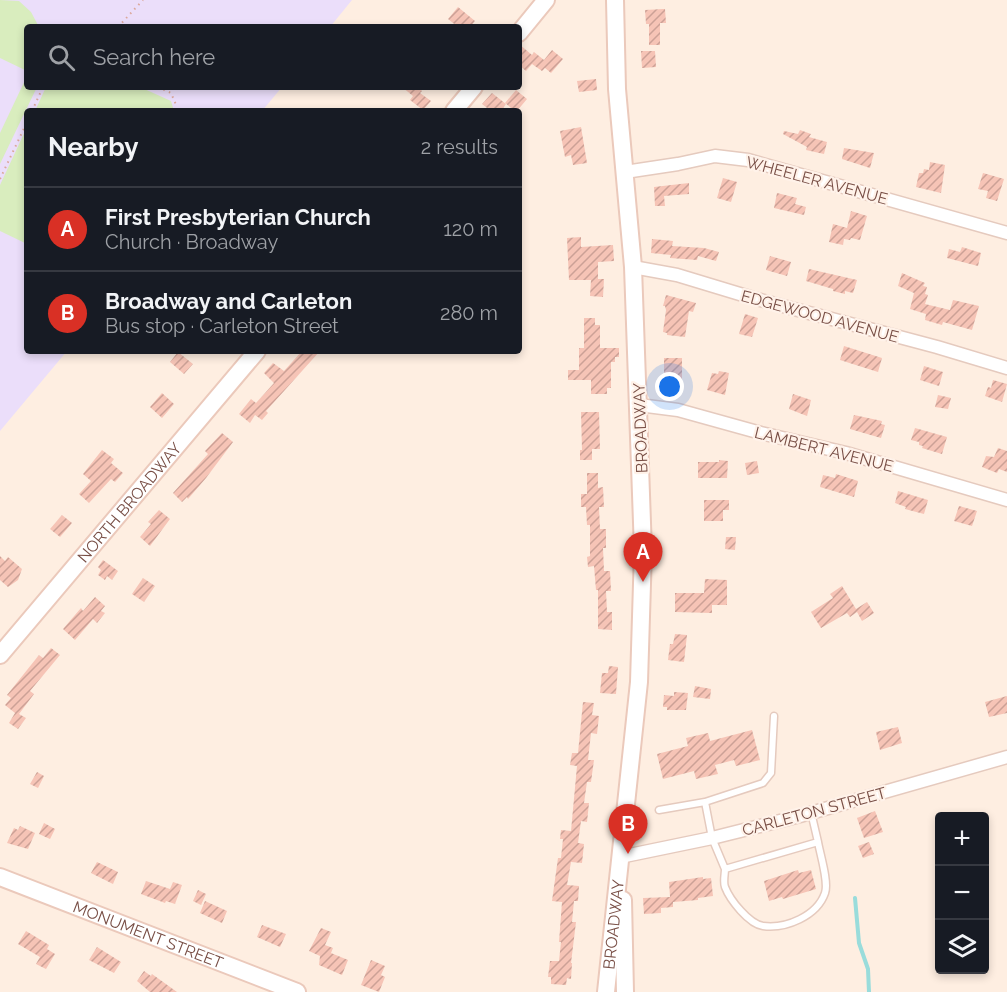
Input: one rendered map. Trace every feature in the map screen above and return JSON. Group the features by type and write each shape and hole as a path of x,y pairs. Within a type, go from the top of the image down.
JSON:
{"main road":[{"path":"522,29 546,0"},
{"name":"BROADWAY","path":"606,992 639,682 642,614 642,481 633,267 617,89 615,0"},
{"path":"456,108 472,90"},
{"name":"NORTH BROADWAY","path":"0,655 254,354"},
{"name":"BROADWAY","path":"620,856 625,992"},
{"name":"MONUMENT STREET","path":"0,877 297,992"}],"street":[{"name":"WHEELER AVENUE","path":"625,172 716,156 748,159 1007,233"},
{"name":"EDGEWOOD AVENUE","path":"633,267 677,275 1007,368"},
{"name":"LAMBERT AVENUE","path":"639,405 678,410 760,433 846,453 1007,500"},
{"name":"CARLETON STREET","path":"620,856 712,838 1007,757"}],"lane":[{"path":"658,810 705,802 764,783 771,773 774,716"},
{"path":"705,802 712,838 724,869 724,886 741,912 761,926 784,925 802,918 819,905 826,891 811,812"},
{"path":"724,869 818,842"}],"path":[{"path":"121,24 143,0"},
{"path":"34,108 42,90"},
{"path":"164,90 171,93 177,107"},
{"path":"0,179 24,128"}],"shaded area":[{"path":"0,0 352,0 332,24 24,24 24,90 280,90 264,108 24,108 24,354 64,354 0,431"}],"green space":[{"path":"0,0 19,1 31,12 37,24 24,24 24,70 0,58"},
{"path":"24,82 24,90 36,90 27,108 24,108 24,114 0,164 0,133"},
{"path":"45,90 147,90 171,101 173,108 36,108"},
{"path":"24,133 24,243 0,231 0,185"}],"building":[{"path":"458,7 475,21 472,24 454,24 448,19"},
{"path":"665,9 666,23 660,23 660,45 649,45 649,24 646,24 645,10"},
{"path":"522,47 532,55 534,52 544,60 552,50 563,59 551,73 545,68 542,71 532,64 526,71 522,68"},
{"path":"641,51 655,51 656,67 642,68"},
{"path":"596,79 597,90 579,92 577,81"},
{"path":"406,90 421,90 420,93 431,101 425,108 420,108 410,100 413,96"},
{"path":"516,90 527,99 520,108 511,108 505,103"},
{"path":"492,93 506,104 503,108 487,108 482,104"},
{"path":"581,127 587,163 573,165 571,155 565,157 560,131"},
{"path":"800,130 811,134 809,137 827,142 824,154 806,150 807,147 783,134 784,131 798,134"},
{"path":"844,148 874,153 870,168 842,159"},
{"path":"930,162 945,165 941,193 916,187 919,173 923,173 924,169 929,170"},
{"path":"983,173 1004,179 997,201 986,198 988,191 978,189"},
{"path":"723,178 737,182 731,202 717,198"},
{"path":"689,183 689,194 664,196 665,206 655,206 654,187"},
{"path":"777,193 797,198 795,204 806,207 804,215 774,208"},
{"path":"851,211 867,216 860,240 844,239 843,245 829,242 833,224 847,228"},
{"path":"581,237 581,247 613,245 614,261 598,262 598,279 604,279 603,297 590,296 591,280 569,280 567,238"},
{"path":"652,239 673,241 672,246 704,248 719,252 716,261 698,256 697,260 670,258 671,255 651,253"},
{"path":"962,247 981,253 978,266 947,258 949,249 960,252"},
{"path":"770,256 791,262 787,276 766,270"},
{"path":"809,269 857,280 853,293 833,291 833,289 806,281"},
{"path":"902,273 925,283 923,286 927,287 925,294 928,295 925,304 950,310 953,300 979,306 972,330 925,320 926,314 910,309 914,293 898,286"},
{"path":"666,295 696,303 693,312 689,311 685,337 667,335 663,332 666,310 663,306"},
{"path":"745,314 758,318 752,337 739,334"},
{"path":"584,318 595,318 595,325 600,325 600,348 619,348 619,357 615,357 615,362 611,362 611,388 607,388 607,394 591,394 591,380 568,380 568,370 579,370 579,348 584,348"},
{"path":"844,346 882,358 878,372 840,360"},
{"path":"176,354 180,354 193,364 184,374 170,362"},
{"path":"299,354 317,354 266,411 268,413 262,420 255,415 250,423 239,414 251,399 256,403 274,383 264,373 273,363 284,371"},
{"path":"664,358 682,358 682,386 664,386"},
{"path":"924,366 943,372 939,386 920,380"},
{"path":"719,371 729,373 725,395 707,390 712,373 718,374"},
{"path":"993,380 1007,384 1002,402 985,396"},
{"path":"162,393 174,404 162,418 150,407"},
{"path":"793,394 811,400 807,416 789,409"},
{"path":"938,395 951,398 948,409 935,407"},
{"path":"581,412 599,412 600,449 592,449 592,460 580,460"},
{"path":"854,415 882,421 881,424 885,425 881,438 850,429"},
{"path":"915,428 947,437 942,454 922,448 919,442 911,440"},
{"path":"222,433 233,442 206,478 188,499 187,497 182,502 173,493 208,454 205,451"},
{"path":"998,448 1007,451 1007,472 999,469 997,473 982,467 986,456 994,457"},
{"path":"102,450 114,459 111,463 123,473 115,482 111,479 89,503 79,494 91,481 83,474"},
{"path":"719,460 728,461 727,478 698,478 698,462 719,462"},
{"path":"757,461 759,473 747,475 745,463"},
{"path":"587,473 598,473 598,488 603,487 604,507 599,507 600,529 606,529 606,548 603,548 604,571 610,571 611,591 606,591 607,612 612,612 612,630 598,629 598,590 596,590 594,566 588,567 590,525 587,525 586,507 581,507 581,494 587,494"},
{"path":"836,474 858,481 854,497 820,487 823,475 835,478"},
{"path":"898,491 928,500 924,514 905,509 906,507 895,503"},
{"path":"704,500 729,500 729,510 723,510 723,521 704,521"},
{"path":"959,506 977,511 972,526 954,521"},
{"path":"159,510 170,519 150,546 140,537 151,524 148,522"},
{"path":"62,515 72,523 60,537 50,529"},
{"path":"726,537 736,537 735,550 725,549"},
{"path":"0,556 5,561 8,557 22,569 18,580 8,587 0,580"},
{"path":"103,560 118,571 112,580 107,576 105,580 98,575 101,570 98,567"},
{"path":"143,578 155,586 144,602 132,594"},
{"path":"705,579 727,580 727,605 712,605 712,613 675,612 675,593 704,593"},
{"path":"842,586 856,609 867,602 874,613 862,621 857,612 850,617 847,613 821,628 811,612 833,598 830,594"},
{"path":"95,597 105,606 101,611 105,613 97,623 93,619 75,640 63,629 81,608 83,611"},
{"path":"675,634 687,635 684,662 668,660 670,644 673,644"},
{"path":"51,648 60,655 30,691 34,694 19,714 26,718 18,729 9,723 15,713 5,705 11,698 7,695 39,655 43,658"},
{"path":"609,666 618,667 616,694 600,693 602,673 608,673"},
{"path":"695,686 711,689 710,699 693,697"},
{"path":"674,692 688,693 686,710 667,710 667,707 663,707 664,695 674,696"},
{"path":"1007,696 1007,713 989,717 985,702"},
{"path":"583,702 594,703 592,715 599,716 597,734 591,733 588,760 594,760 591,782 587,782 584,803 589,803 587,822 581,821 578,843 584,844 582,863 571,862 567,885 579,886 578,901 574,901 572,922 576,922 571,979 567,978 566,985 551,984 551,977 548,977 550,961 559,961 562,902 552,901 558,858 561,858 563,839 560,839 561,830 571,831 577,766 570,765 572,753 578,753"},
{"path":"898,727 902,743 880,750 876,732"},
{"path":"752,730 760,760 736,766 734,760 715,765 718,774 696,779 694,771 663,779 657,754 688,746 686,738 708,733 710,741"},
{"path":"37,772 44,776 38,788 30,784"},
{"path":"875,811 883,832 864,838 857,818"},
{"path":"44,823 55,829 50,839 39,834"},
{"path":"20,826 35,833 28,849 7,843 14,828 18,830"},
{"path":"869,842 874,854 863,858 858,846"},
{"path":"97,862 118,872 113,884 91,873"},
{"path":"798,870 799,873 811,870 816,889 769,901 764,881"},
{"path":"703,877 703,879 711,878 713,896 673,902 673,907 661,908 661,913 644,914 643,898 670,897 669,882"},
{"path":"146,881 170,889 173,882 182,885 175,904 166,901 165,903 141,894"},
{"path":"198,890 206,894 201,905 193,901"},
{"path":"205,901 227,911 222,923 200,913"},
{"path":"262,925 286,934 280,947 257,937"},
{"path":"321,928 331,932 325,945 333,948 331,953 348,960 342,975 319,965 320,956 309,951"},
{"path":"26,931 49,945 47,949 55,954 46,969 36,964 40,957 18,944"},
{"path":"97,947 121,962 114,973 89,960"},
{"path":"371,960 385,966 381,975 385,977 379,992 361,985"},
{"path":"144,971 177,992 150,992 137,981"}],"waterway":[{"path":"855,898 859,943 868,969 869,992"}],"place":[{"name":"First Presbyterian Church","path":"643,582"},
{"name":"Broadway and Carleton","path":"628,854"}]}
